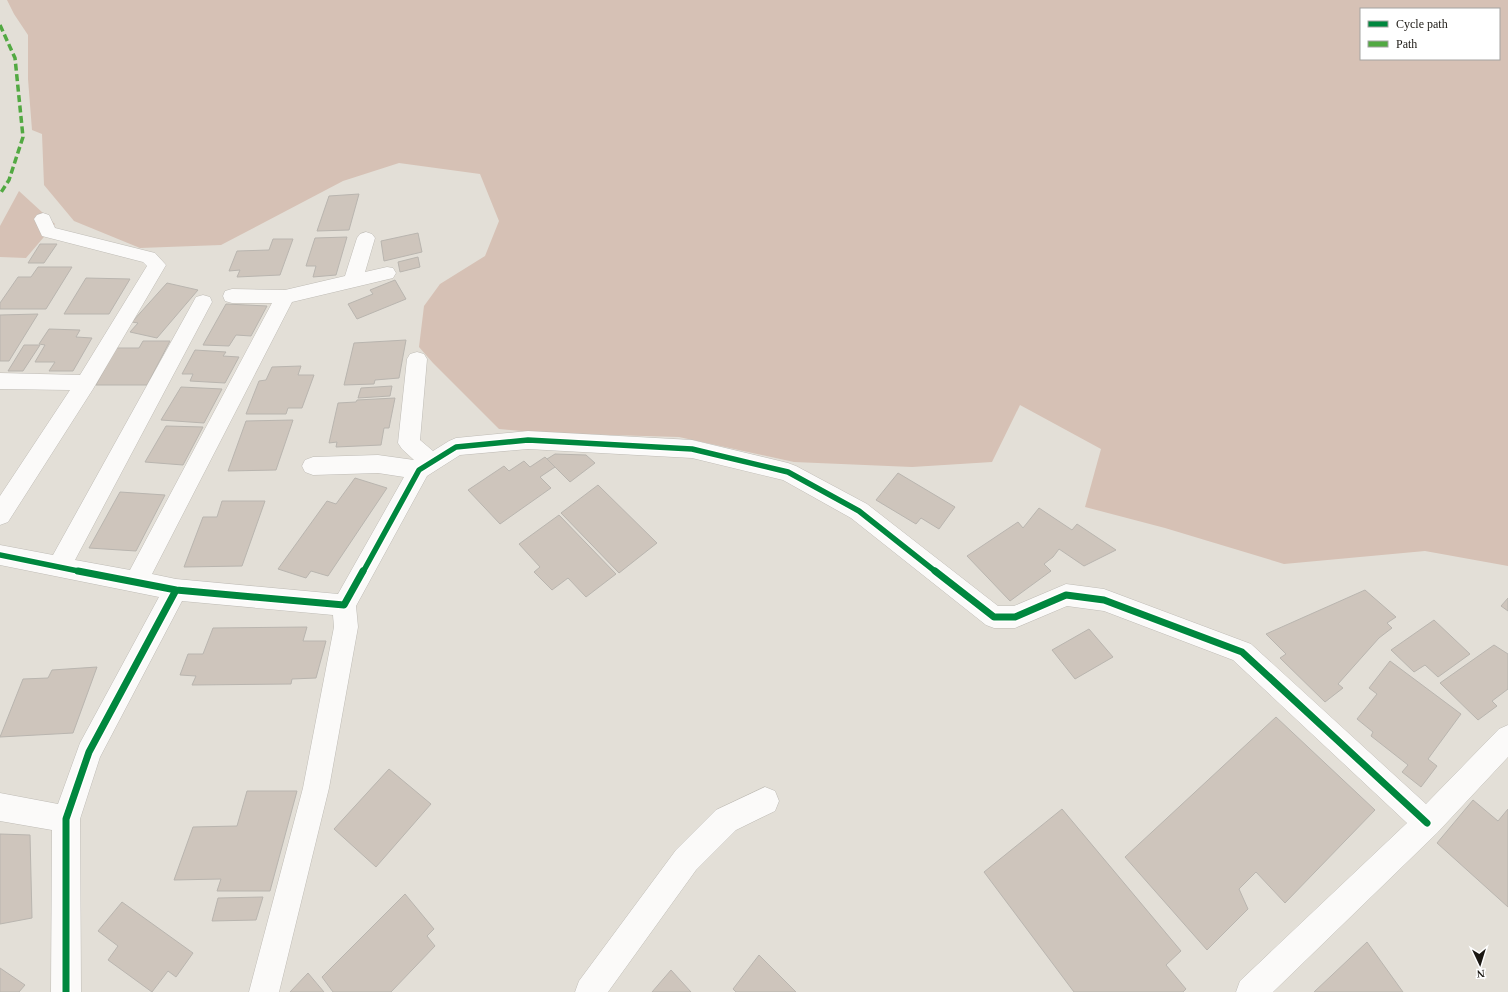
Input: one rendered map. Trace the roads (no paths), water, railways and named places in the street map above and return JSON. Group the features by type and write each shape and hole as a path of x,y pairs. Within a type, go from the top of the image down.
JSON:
{"street":[{"path":"0,516 86,383 157,265 149,257 48,232 43,219"},
{"path":"353,281 366,238"},
{"path":"232,296 285,297 387,273"},
{"path":"136,583 285,297"},
{"path":"59,567 203,302"},
{"path":"417,358 409,443 426,466"},
{"path":"0,381 86,383"},
{"path":"264,992 316,788 346,627 344,605 426,466 456,447 528,440 692,449 788,472 859,511 994,617 1015,617 1066,595 1104,600 1242,652 1427,823"},
{"path":"314,466 378,464 426,466"},
{"path":"0,555 176,590 344,605"},
{"path":"66,992 66,819 89,752 176,590"},
{"path":"1251,992 1427,823 1508,738"},
{"path":"590,992 686,860 726,820 765,801"},
{"path":"0,808 66,819"}]}
